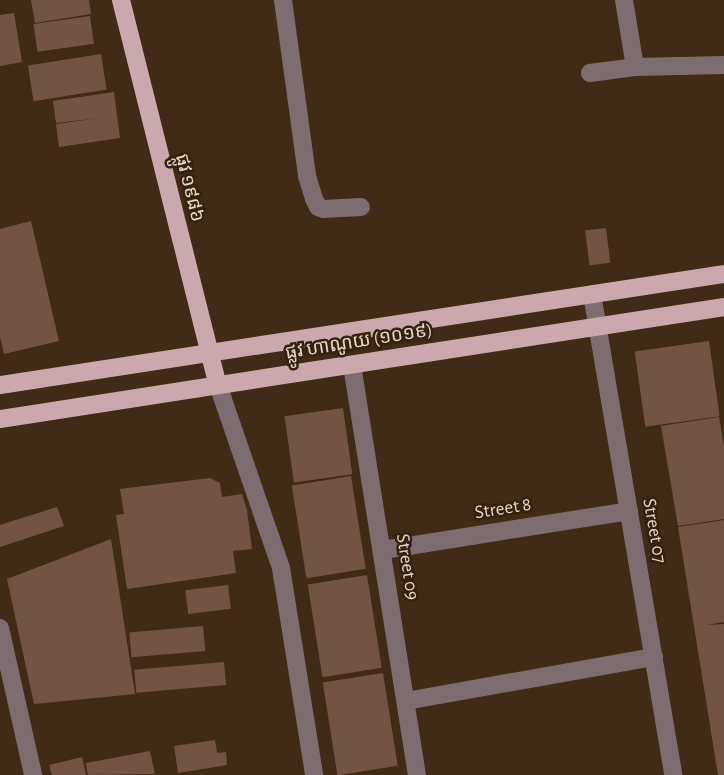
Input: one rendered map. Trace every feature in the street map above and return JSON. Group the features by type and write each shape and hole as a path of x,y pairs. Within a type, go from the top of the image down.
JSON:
{"main road":[{"name":"ផ្លូវ ១៩៨៦","path":"121,0 218,385"},
{"name":"ផ្លូវ ហាណូយ (១០១៩)","path":"0,385 724,274"},
{"name":"ផ្លូវ ហាណូយ (១០១៩)","path":"0,419 724,307"}],"street":[{"path":"283,0 307,176 314,199 318,207 324,209 361,207"},
{"path":"624,0 635,67"},
{"path":"590,73 635,67 724,65"},
{"name":"Street 07","path":"593,294 673,775"},
{"name":"Street 09","path":"352,365 417,775"},
{"path":"218,385 281,568 314,775"},
{"name":"Street 8","path":"383,550 629,511"},
{"path":"0,628 33,775"},
{"path":"406,701 654,657"}],"building":[{"path":"31,0 89,0 91,14 35,23"},
{"path":"14,13 22,62 0,66 0,15"},
{"path":"90,16 94,44 37,52 34,24"},
{"path":"101,54 107,90 34,101 28,66"},
{"path":"114,92 120,138 59,147 56,124 100,118 56,123 53,101"},
{"path":"31,221 59,341 4,354 0,336 0,229"},
{"path":"606,228 610,263 589,265 585,231"},
{"path":"709,341 720,416 645,427 635,351"},
{"path":"343,408 352,474 294,483 285,416"},
{"path":"719,417 724,447 724,519 678,526 661,426"},
{"path":"351,476 366,569 306,578 292,485"},
{"path":"210,478 220,483 222,497 242,494 247,510 252,549 233,551 236,573 127,589 116,515 124,514 120,489"},
{"path":"57,507 64,526 0,547 0,525"},
{"path":"724,520 724,622 706,625 724,624 724,775 718,775 678,527"},
{"path":"111,539 135,694 34,704 7,579"},
{"path":"367,575 382,668 322,677 308,584"},
{"path":"228,585 231,609 188,614 185,590"},
{"path":"203,626 205,651 131,657 129,632"},
{"path":"224,662 226,685 136,693 134,670"},
{"path":"383,673 398,766 337,775 323,683"},
{"path":"215,740 217,753 226,752 227,765 178,773 174,746"},
{"path":"150,751 155,774 88,775 86,763"},
{"path":"82,757 86,775 52,775 49,765"}]}
